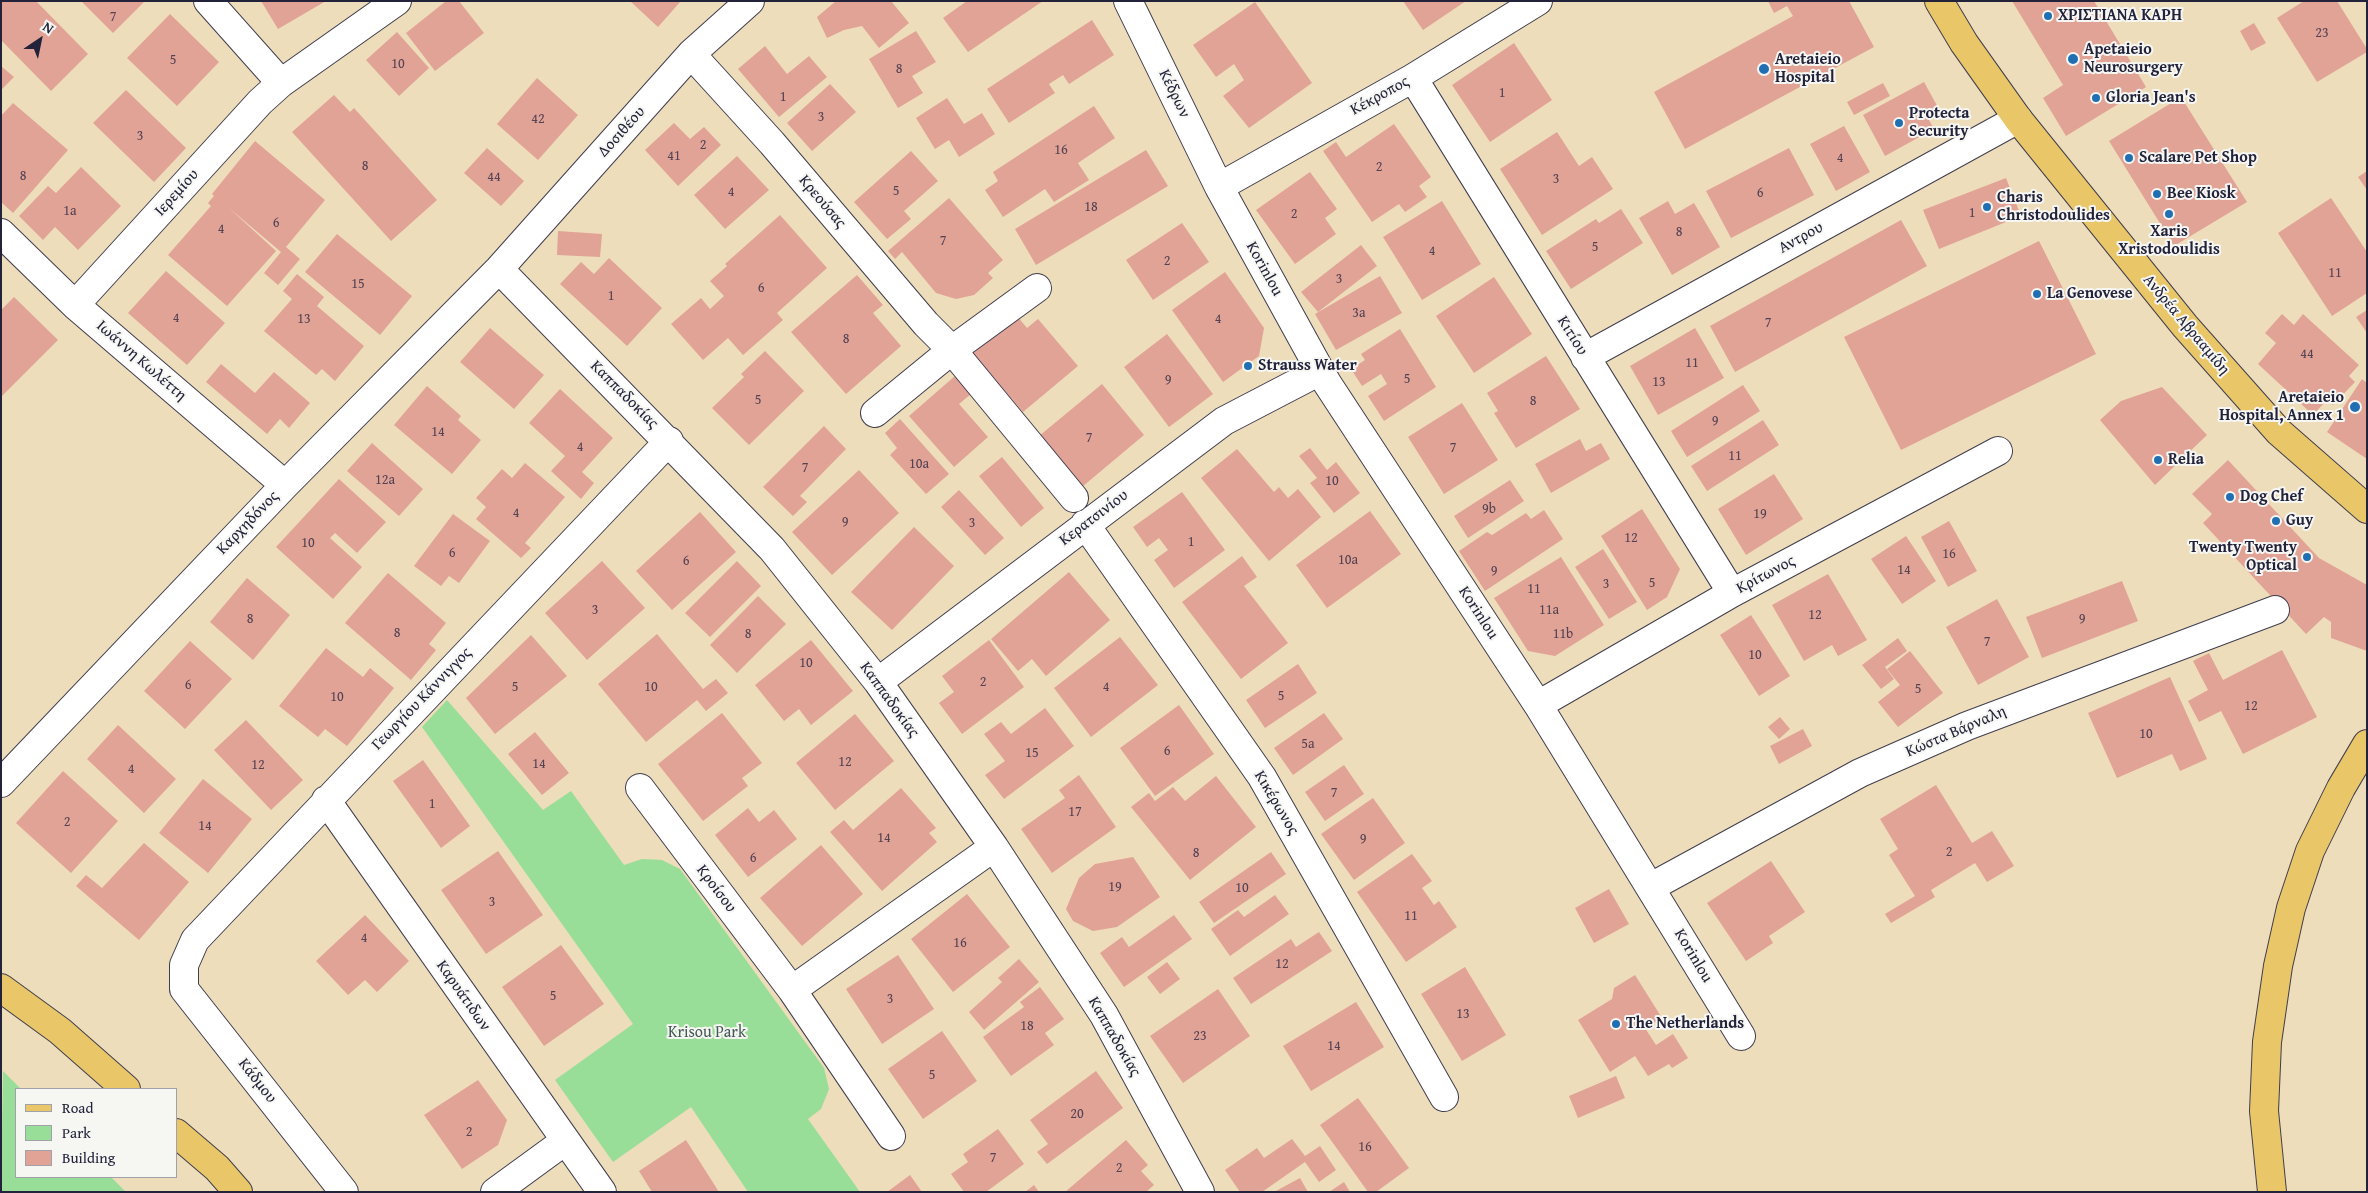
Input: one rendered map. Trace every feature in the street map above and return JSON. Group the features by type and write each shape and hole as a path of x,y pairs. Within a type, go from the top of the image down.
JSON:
{"main road":[{"name":"Ανδρέα Αβρααμίδη","path":"1939,1 1964,43 2018,119 2185,326 2265,417 2367,509"},
{"path":"2272,1192 2264,1111 2267,1042 2278,966 2291,908 2310,851 2341,788 2367,744"},
{"path":"1,988 60,1031 125,1088"},
{"path":"178,1135 216,1168 238,1192"}],"street":[{"path":"208,1 281,83"},
{"name":"Ιερεμίου","path":"75,305 260,102 281,83 397,1"},
{"name":"Δοσιθέου","path":"499,269 691,54 750,1"},
{"name":"Κέδρων","path":"1128,1 1219,187"},
{"name":"Κέκροπος","path":"1219,187 1413,78 1538,1"},
{"name":"Κρεούσας","path":"691,54 772,143 926,324 952,350 1074,498"},
{"name":"Κιτίου","path":"1413,78 1732,593"},
{"name":"Αντρου","path":"1585,357 2018,119"},
{"name":"Korinlou","path":"1219,187 1320,371 1538,705 1741,1036"},
{"name":"Ιωάννη Κωλέττη","path":"1,233 75,305 285,484"},
{"name":"Καππαδοκίας","path":"499,269 669,441 772,549 878,682 994,847 1104,1015 1200,1192"},
{"name":"Καρχηδόνος","path":"1,783 285,484 499,269"},
{"path":"875,413 952,350 1036,288"},
{"name":"Κερατσινίου","path":"878,682 1224,421 1320,371"},
{"name":"Γεωργίου Κάννιγγος","path":"184,965 195,940 669,441"},
{"name":"Κρίτωνος","path":"1538,705 1732,593 1998,452"},
{"name":"Κικέρωνος","path":"1085,524 1262,778 1444,1097"},
{"name":"Κώστα Βάρναλη","path":"1651,887 1878,765 1967,726 2274,610"},
{"name":"Κροίσου","path":"640,788 792,990 891,1136"},
{"name":"Καρυάτιδων","path":"326,800 602,1192"},
{"path":"792,990 994,847"},
{"name":"Κάδμου","path":"184,965 184,989 344,1192"},
{"path":"495,1192 565,1141"}],"green space":[{"name":"Krisou Park","path":"447,700 543,810 571,791 624,865 642,859 662,860 680,869 824,1068 829,1089 821,1109 808,1119 860,1192 748,1192 691,1107 613,1162 555,1080 633,1024 422,727"},
{"path":"3,1071 20,1088 15,1088 15,1178 112,1178 126,1192 1,1192"}],"building":[{"path":"1,1 36,1 88,54 51,91 1,40"},
{"path":"81,1 145,1 113,33"},
{"path":"261,1 326,1 278,29"},
{"path":"446,1 459,1 484,33 435,71 406,33"},
{"path":"630,1 681,1 658,27"},
{"path":"836,1 891,1 909,23 879,48 862,26 844,30 827,38 817,17"},
{"path":"967,1 1043,1 968,52 943,18"},
{"path":"1403,1 1466,1 1423,30"},
{"name":"Aretaieio Hospital","path":"1768,1 1849,1 1874,47 1685,149 1654,92 1793,16 1787,6 1774,13"},
{"path":"2012,1 2094,1 2146,87 2066,136 2043,98 2063,85"},
{"path":"2304,1 2337,1 2367,49 2367,52 2317,82 2277,18"},
{"path":"1255,2 1312,83 1249,128 1223,96 1244,80 1234,64 1216,77 1193,45"},
{"path":"170,14 219,62 177,106 127,58"},
{"path":"1092,20 1114,55 1069,84 1063,75 1049,84 1055,93 1009,123 987,89"},
{"path":"2254,23 2266,43 2251,51 2240,31"},
{"path":"916,31 936,62 912,76 923,93 898,108 869,59"},
{"path":"397,32 429,68 399,96 366,60"},
{"path":"1514,43 1552,100 1490,142 1452,85"},
{"path":"765,46 787,74 809,56 827,77 779,117 738,69"},
{"path":"1,66 14,77 1,90"},
{"path":"537,78 578,115 538,160 497,124"},
{"name":"Protecta Security","path":"1924,82 1940,111 1928,118 1934,129 1885,156 1863,115"},
{"path":"1883,83 1890,96 1854,115 1847,102"},
{"path":"830,84 856,112 812,151 787,123"},
{"path":"126,90 186,148 154,182 93,123"},
{"path":"334,95 350,112 354,108 437,200 391,241 292,132"},
{"path":"2181,97 2247,202 2174,246 2109,141"},
{"path":"947,98 964,124 982,113 995,134 959,157 949,140 935,149 916,118"},
{"path":"13,103 68,150 13,213 1,202 1,116"},
{"path":"1094,106 1115,138 1078,163 1089,180 1054,202 1045,189 1003,217 985,190 998,181 993,172"},
{"path":"674,123 690,139 704,127 721,145 678,186 645,150"},
{"path":"1394,124 1431,177 1419,186 1427,197 1405,212 1399,204 1372,222 1323,151 1336,142 1346,157"},
{"path":"1844,126 1870,172 1836,191 1810,144"},
{"path":"1557,132 1579,166 1592,157 1613,189 1542,235 1500,169"},
{"path":"255,141 325,200 286,247 300,259 278,285 264,273 281,252 229,208 276,251 227,306 168,255 211,206 208,203 214,196 212,194"},
{"path":"487,148 524,181 501,206 464,173"},
{"path":"1789,148 1814,195 1731,238 1706,191"},
{"path":"1146,150 1168,186 1036,265 1015,229"},
{"path":"911,151 938,181 904,211 911,219 887,239 854,202"},
{"path":"737,156 769,190 725,229 694,195"},
{"path":"81,167 121,206 78,250 55,227 43,240 19,216 48,186 56,193"},
{"path":"2367,171 2367,190 2358,177"},
{"path":"1310,172 1337,209 1325,218 1336,234 1295,264 1256,210"},
{"path":"2006,178 2021,216 1939,249 1923,210"},
{"path":"949,198 1003,260 988,273 993,278 974,295 956,299 936,293 902,252 895,259 888,251"},
{"path":"2331,198 2367,252 2367,293 2332,316 2278,233"},
{"path":"1442,201 1481,264 1422,300 1383,237"},
{"path":"1668,201 1675,214 1694,203 1720,247 1672,275 1639,218"},
{"path":"1621,209 1643,243 1571,289 1546,251 1596,219 1599,223"},
{"path":"780,215 827,268 777,313 783,320 743,355 728,338 703,360 671,324 701,298 710,309 724,296 710,281 727,266 725,264"},
{"path":"1901,220 1927,266 1735,372 1710,326"},
{"path":"1182,223 1209,262 1153,300 1126,260"},
{"path":"558,231 602,234 600,257 557,255"},
{"path":"337,234 412,296 380,335 305,272"},
{"path":"2039,241 2096,354 1901,450 1844,337"},
{"path":"1361,245 1377,266 1318,312 1301,292"},
{"path":"609,258 662,308 627,346 560,284 581,262 594,274"},
{"path":"166,271 225,323 187,365 128,313"},
{"path":"1225,272 1264,328 1259,356 1223,382 1172,310"},
{"path":"297,274 324,297 317,306 364,346 335,381 322,369 316,375 264,331 292,299 283,291"},
{"path":"857,275 883,305 873,313 901,346 846,394 791,332"},
{"path":"1380,276 1402,313 1336,350 1315,314"},
{"path":"1494,277 1532,334 1474,373 1436,316"},
{"path":"14,297 58,340 1,397 1,310"},
{"path":"2367,310 2367,333 2356,317"},
{"path":"2282,314 2294,325 2303,314 2359,365 2349,376 2355,382 2333,405 2327,400 2313,415 2258,364 2276,343 2265,333"},
{"path":"1017,316 1027,328 1038,319 1078,366 1023,412 973,353"},
{"path":"490,328 544,375 514,409 460,362"},
{"path":"1695,328 1724,378 1658,415 1630,366"},
{"path":"1400,329 1436,387 1384,421 1368,396 1387,384 1381,374 1362,386 1351,369 1365,360 1361,354"},
{"path":"1167,334 1213,394 1169,427 1124,367"},
{"path":"765,351 804,391 749,445 712,408 744,377 741,374"},
{"path":"1546,356 1580,409 1516,448 1494,413 1498,411 1487,393"},
{"path":"221,364 255,393 274,372 310,403 289,428 280,419 267,434 206,382"},
{"path":"955,376 971,394 959,404 988,437 954,467 909,416"},
{"name":"Aretaieio Hospital, Annex 1","path":"2362,379 2367,383 2367,459 2327,432"},
{"path":"1102,384 1144,435 1076,492 1033,441"},
{"path":"1743,385 1760,411 1687,457 1671,431"},
{"path":"427,386 461,416 458,420 481,440 452,474 394,425"},
{"name":"Relia","path":"2162,387 2207,435 2155,485 2100,420 2121,401"},
{"path":"560,389 613,438 582,472 594,483 581,499 551,471 565,456 529,423"},
{"path":"1462,403 1498,460 1444,494 1408,437"},
{"path":"900,419 949,474 926,494 890,455 897,448 885,433"},
{"path":"1763,420 1779,445 1707,491 1691,466"},
{"path":"824,426 846,449 800,496 807,502 793,516 763,487"},
{"path":"1580,439 1586,451 1601,443 1610,459 1551,493 1535,464"},
{"path":"372,443 423,489 399,516 347,471"},
{"path":"1310,448 1327,470 1336,462 1360,493 1334,513 1310,483 1317,478 1299,456"},
{"path":"1237,449 1274,492 1279,487 1288,498 1298,489 1321,517 1269,561 1201,478"},
{"path":"1002,457 1044,508 1021,527 979,476"},
{"path":"2228,460 2319,558 2367,585 2367,651 2331,638 2331,622 2324,617 2306,634 2203,523 2212,514 2192,494"},
{"path":"525,463 565,497 525,543 531,548 521,558 476,519 486,507 476,498 502,469 512,478"},
{"path":"859,470 899,513 832,575 792,532"},
{"path":"1774,474 1803,519 1746,555 1718,509"},
{"path":"339,479 386,522 357,553 335,533 330,538 362,567 333,599 276,547"},
{"path":"1510,480 1524,501 1468,538 1454,516"},
{"path":"959,490 1004,538 985,555 941,507"},
{"path":"1182,492 1225,550 1174,588 1154,560 1168,550 1159,538 1147,547 1133,527"},
{"path":"1642,509 1680,569 1667,597 1647,610 1601,536"},
{"path":"1544,510 1563,539 1485,591 1459,551 1487,532 1492,535 1526,513 1531,519"},
{"path":"1370,511 1401,554 1327,608 1296,565"},
{"path":"700,512 736,552 672,610 636,571"},
{"path":"453,514 490,541 459,583 449,576 441,586 414,566"},
{"path":"1949,521 1977,571 1948,587 1921,537"},
{"path":"914,527 954,566 892,630 851,592"},
{"path":"1906,536 1936,581 1902,604 1871,559"},
{"path":"1603,549 1637,602 1609,619 1575,567"},
{"path":"1242,556 1257,577 1244,586 1288,643 1241,679 1182,602"},
{"path":"1561,557 1604,625 1555,656 1528,651 1494,598"},
{"path":"602,561 645,608 587,660 545,613"},
{"path":"737,561 761,586 710,637 685,613"},
{"path":"1069,572 1110,620 1046,676 1032,659 1018,671 991,639"},
{"path":"388,573 446,623 429,644 436,650 411,680 345,623"},
{"path":"1828,574 1867,640 1838,656 1832,645 1804,661 1772,605"},
{"path":"247,578 290,615 253,660 210,622"},
{"path":"2122,581 2138,621 2042,658 2026,617"},
{"path":"758,596 786,624 737,673 710,645"},
{"path":"1997,599 2029,657 1978,685 1946,627"},
{"path":"1751,615 1790,676 1759,696 1720,635"},
{"path":"657,634 703,689 716,679 728,693 706,711 697,700 646,742 598,684"},
{"path":"531,635 567,676 495,734 466,698"},
{"path":"1120,637 1158,685 1091,737 1054,688"},
{"path":"1898,638 1907,651 1885,667 1894,679 1881,689 1862,665"},
{"path":"811,640 853,691 811,725 799,709 784,721 755,685"},
{"path":"989,640 1024,687 962,734 939,703 954,692 942,676"},
{"path":"190,641 232,679 185,729 144,691"},
{"path":"326,648 363,677 370,668 394,688 347,746 325,729 318,737 279,706"},
{"path":"2282,650 2317,717 2243,754 2221,711 2199,722 2188,701 2208,690 2193,661 2209,653 2223,680"},
{"path":"1910,651 1943,693 1898,727 1878,702 1900,685 1887,669"},
{"path":"1298,664 1317,693 1265,728 1246,700"},
{"path":"2170,677 2207,759 2180,771 2172,754 2117,778 2088,713"},
{"path":"1179,705 1214,754 1155,796 1120,748"},
{"path":"1045,708 1074,746 1004,799 985,775 1005,761 984,734 1001,722 1011,734"},
{"path":"722,713 762,763 742,778 748,786 703,821 658,764"},
{"path":"1324,713 1343,739 1293,775 1274,748"},
{"path":"855,714 894,761 835,810 796,763"},
{"path":"1780,717 1790,729 1779,739 1768,727"},
{"path":"246,720 303,780 271,810 214,750"},
{"path":"118,725 176,779 144,813 87,759"},
{"path":"1803,729 1812,746 1779,764 1770,746"},
{"path":"535,732 569,773 542,795 508,754"},
{"path":"423,760 470,826 441,848 393,781"},
{"path":"1344,765 1364,794 1325,821 1305,792"},
{"path":"63,771 118,821 71,873 16,823"},
{"path":"1079,775 1116,827 1052,873 1021,829 1065,798 1059,790"},
{"path":"1216,776 1256,827 1190,880 1131,807 1149,793 1155,801 1173,787 1185,801"},
{"path":"203,779 252,819 208,873 159,833"},
{"path":"1936,785 1972,843 1992,831 2014,866 1987,882 1975,863 1931,890 1935,897 1891,923 1885,914 1915,896 1889,855 1898,849 1880,819"},
{"path":"901,788 936,828 929,833 937,842 882,891 830,832 844,820 853,830"},
{"path":"1373,798 1405,843 1354,880 1321,834"},
{"path":"748,808 759,822 774,810 797,839 748,877 715,835"},
{"path":"144,843 189,882 139,940 76,886 86,875 102,888"},
{"path":"821,845 863,894 802,946 760,898"},
{"path":"498,851 543,915 486,954 441,890"},
{"path":"1271,852 1286,874 1214,923 1199,902"},
{"path":"1412,854 1432,881 1422,888 1434,905 1439,901 1457,927 1406,962 1357,892"},
{"path":"1133,857 1160,897 1117,927 1093,931 1073,921 1066,909 1079,878 1095,864"},
{"path":"1771,861 1805,912 1769,936 1773,943 1746,961 1707,903"},
{"path":"1609,889 1629,924 1594,943 1575,908"},
{"path":"967,894 1010,947 953,992 911,939"},
{"path":"1275,895 1289,914 1230,956 1211,929 1238,910 1244,917"},
{"path":"365,915 409,961 377,992 365,980 348,995 316,961"},
{"path":"1174,915 1192,939 1124,987 1100,953 1122,937 1129,947"},
{"path":"1319,932 1332,951 1251,1004 1233,978 1291,939 1296,947"},
{"path":"561,945 604,1004 544,1046 502,987"},
{"path":"898,955 934,1009 882,1044 846,989"},
{"path":"1019,959 1039,982 984,1030 969,1012 1002,982 998,978"},
{"path":"1167,962 1180,979 1160,994 1147,977"},
{"path":"1465,967 1506,1035 1462,1061 1421,994"},
{"name":"The Netherlands","path":"1635,975 1662,1018 1645,1028 1656,1045 1673,1034 1688,1058 1672,1068 1669,1064 1648,1076 1635,1056 1610,1072 1578,1020 1612,999 1614,988"},
{"path":"1040,987 1064,1019 1045,1033 1054,1045 1011,1076 983,1037 1024,1007 1020,1002"},
{"path":"1218,989 1250,1036 1183,1083 1150,1036"},
{"path":"1356,1002 1384,1047 1311,1091 1283,1046"},
{"path":"942,1031 977,1081 923,1119 888,1069"},
{"path":"1096,1071 1123,1108 1047,1164 1037,1152 1048,1144 1030,1120"},
{"path":"1616,1076 1625,1098 1578,1118 1569,1096"},
{"path":"478,1080 507,1120 498,1145 462,1169 424,1115"},
{"path":"1358,1098 1409,1168 1376,1192 1368,1192 1320,1125"},
{"path":"998,1129 1024,1164 986,1192 964,1192 951,1174 968,1162 963,1154"},
{"path":"1292,1139 1305,1156 1320,1146 1336,1170 1319,1182 1305,1162 1262,1192 1240,1192 1225,1170 1257,1148 1264,1158"},
{"path":"686,1140 719,1192 652,1192 639,1171"},
{"path":"1126,1140 1148,1165 1141,1171 1154,1185 1146,1192 1065,1192"},
{"path":"910,1175 922,1192 887,1192"},
{"path":"1300,1178 1308,1192 1274,1192"},
{"path":"1344,1182 1350,1192 1329,1192"},
{"path":"1034,1185 1039,1192 1025,1192"}],"place":[{"name":"ΧΡΙΣΤΙΑΝΑ ΚΑΡΗ","path":"2048,16"},
{"name":"Apetaieio Neurosurgery","path":"2073,59"},
{"name":"Aretaieio Hospital","path":"1764,69"},
{"name":"Gloria Jean's","path":"2096,98"},
{"name":"Protecta Security","path":"1899,123"},
{"name":"Scalare Pet Shop","path":"2129,158"},
{"name":"Bee Kiosk","path":"2157,194"},
{"name":"Charis Christodoulides","path":"1987,207"},
{"name":"Xaris Xristodoulidis","path":"2169,214"},
{"name":"La Genovese","path":"2037,294"},
{"name":"Strauss Water","path":"1248,366"},
{"name":"Aretaieio Hospital, Annex 1","path":"2355,407"},
{"name":"Relia","path":"2158,460"},
{"name":"Dog Chef","path":"2230,497"},
{"name":"Guy","path":"2276,521"},
{"name":"Twenty Twenty Optical","path":"2307,557"},
{"name":"The Netherlands","path":"1616,1024"}]}
